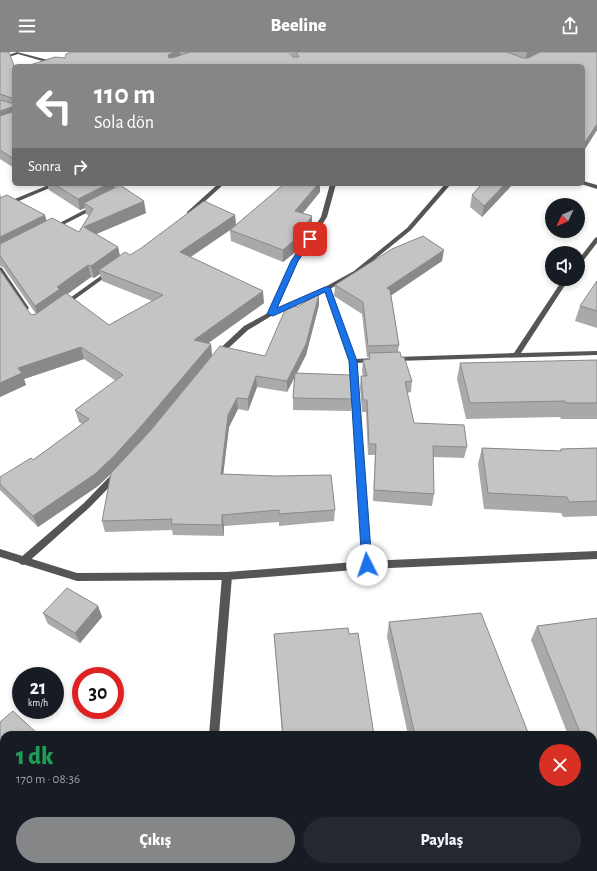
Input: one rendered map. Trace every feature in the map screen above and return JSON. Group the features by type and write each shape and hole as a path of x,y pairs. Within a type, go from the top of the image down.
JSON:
{"street":[{"path":"0,59 18,53 58,64"},
{"path":"585,184 597,187"},
{"path":"0,207 51,186"},
{"path":"185,217 219,186"},
{"path":"270,314 295,261 324,217 332,186"},
{"path":"212,359 246,328 270,314 327,288 356,272 409,229 446,186"},
{"path":"48,230 102,203"},
{"path":"585,255 597,239"},
{"path":"56,310 114,268"},
{"path":"0,269 29,312"},
{"path":"516,354 561,286"},
{"path":"327,288 353,361 367,565"},
{"path":"353,361 516,354 597,353"},
{"path":"23,561 87,505 122,469"},
{"path":"0,553 77,577 227,576 367,565 597,554"},
{"path":"214,731 227,576"}],"building":[{"path":"0,52 9,52 13,64 12,64 12,98 0,94"},
{"path":"71,52 175,52 168,55 169,58 190,52 289,52 293,57 299,57 296,52 507,52 523,58 528,58 540,52 597,52 597,124 585,142 585,64 33,64 55,57 65,58 66,54"},
{"path":"0,100 11,103 12,107 0,111"},
{"path":"12,112 12,158 0,150 0,116"},
{"path":"57,186 104,186 78,199"},
{"path":"118,186 122,186 144,201 84,227 118,247 91,266 88,265 57,287 60,289 35,306 0,256 0,244 52,218 79,232 93,209 84,203"},
{"path":"282,186 316,186 295,211 312,216 297,238 283,250 230,230"},
{"path":"480,186 503,186 484,206 472,195"},
{"path":"7,195 45,215 0,237 0,198"},
{"path":"204,201 235,215 180,252 263,291 194,340 211,344 114,456 95,474 33,516 0,484 0,477 31,458 33,460 89,419 75,410 123,375 81,347 18,368 22,373 0,383 0,270 31,315 36,314 66,293 109,325 163,295 99,270 125,252 130,255 140,249"},
{"path":"423,236 444,250 387,288 390,290 399,345 368,346 363,302 335,285 392,249"},
{"path":"597,281 597,311 580,306"},
{"path":"319,294 306,344 287,381 256,376 248,399 237,398 228,415 221,474 277,476 331,475 335,510 279,514 279,510 222,515 222,525 171,524 172,519 102,521 111,473 151,430 220,346 265,356 288,303 297,307"},
{"path":"400,352 401,357 404,357 412,381 405,382 414,423 464,425 467,447 433,446 434,494 374,490 376,444 369,444 367,400 363,400 361,376 367,376 363,360 370,359 369,353"},
{"path":"597,360 597,403 566,403 565,401 470,403 460,363"},
{"path":"295,373 350,375 352,399 293,398"},
{"path":"482,448 561,451 561,449 597,448 597,501 569,502 567,497 488,493"},
{"path":"67,588 98,606 75,633 43,613"},
{"path":"481,613 527,731 414,731 389,622"},
{"path":"597,618 597,731 579,731 537,626"},
{"path":"348,628 349,634 358,633 373,731 283,731 274,634"},
{"path":"12,712 12,719 22,719 35,731 0,731 0,722"}],"route":[{"path":"310,239 295,261 270,314 327,288 353,361 367,565"}]}
